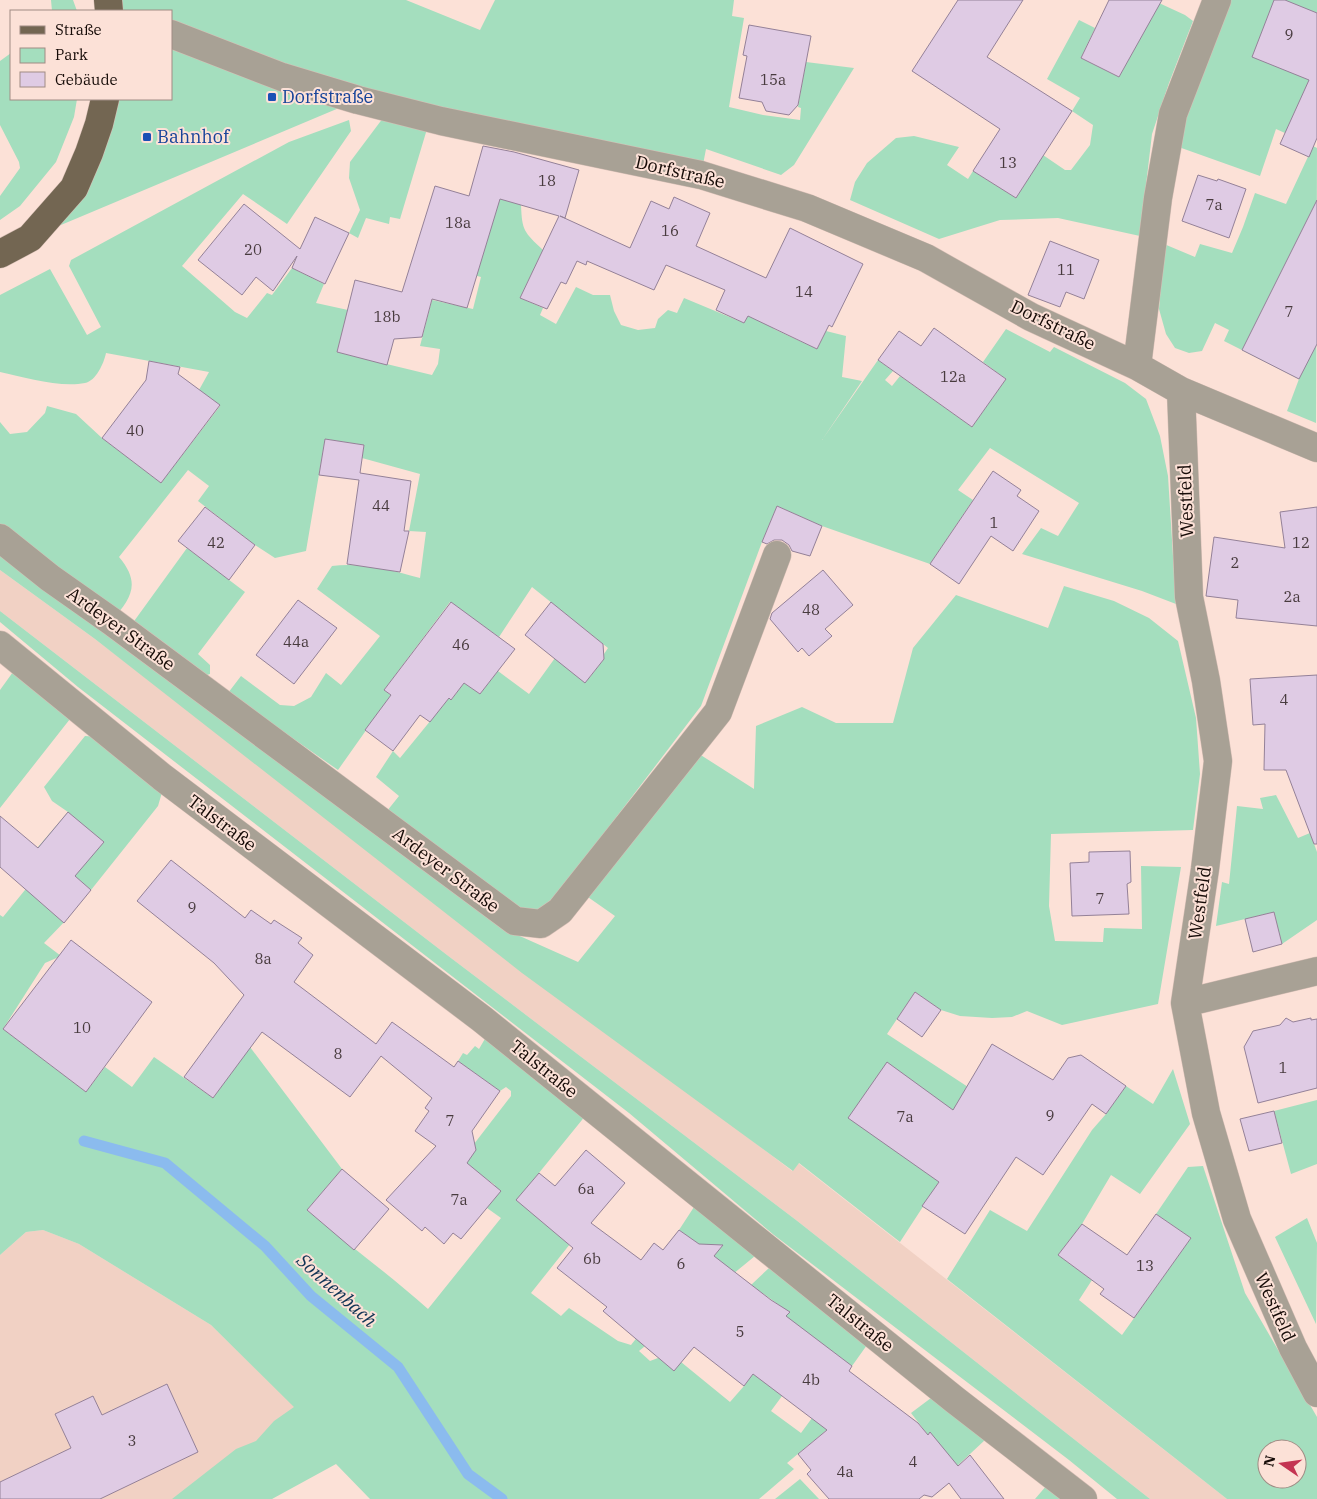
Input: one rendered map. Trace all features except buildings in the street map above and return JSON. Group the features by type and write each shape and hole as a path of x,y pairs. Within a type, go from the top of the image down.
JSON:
{"main road":[{"path":"0,254 30,238 74,188 89,153 105,100"}],"street":[{"path":"1137,366 1158,198 1173,114 1217,0"},
{"name":"Dorfstraße","path":"172,34 292,80 358,100 441,121 701,175 808,208 926,258 1031,317 1137,366 1181,391 1317,448"},
{"name":"Westfeld","path":"1181,391 1189,597 1206,680 1218,761 1205,869 1185,1003 1206,1113 1237,1219 1293,1348 1317,1393"},
{"name":"Ardeyer Straße","path":"0,538 50,578 119,626 515,921 541,924 560,911 718,712 777,555"},
{"name":"Talstraße","path":"0,645 162,777 482,1019 955,1400 1083,1499"},
{"path":"1185,1003 1317,971"}],"shaded area":[{"path":"0,570 95,639 792,1171 798,1163 1227,1499 1150,1499 796,1220 447,955 0,611"},
{"path":"43,1230 79,1244 211,1325 295,1407 272,1499 0,1499 0,1255 26,1232"}],"green space":[{"path":"51,0 73,0 77,10 52,10"},
{"path":"108,0 406,0 480,30 495,0 734,0 732,16 744,18 729,107 763,115 800,120 801,108 798,107 806,62 854,68 794,165 781,175 706,149 701,175 358,100 30,238 74,188 106,100 172,100 172,10 109,10"},
{"path":"1228,0 1317,0 1317,128 1285,133 1276,129 1260,176 1173,145"},
{"path":"1159,3 1185,15 1193,21 1152,134 1140,236 1058,218 1000,220 939,239 850,200 855,182 867,163 896,138 914,136 959,147 947,165 968,179 973,171 1016,198 1043,155 1065,170 1071,170 1090,145 1093,125 1072,111 1080,98 1047,79 1079,20 1095,28 1081,58 1119,77"},
{"path":"10,54 10,100 77,100 74,117 56,162 20,206 0,220 0,196 20,168 19,162 0,125 0,61"},
{"path":"383,118 427,129 400,219 390,217 389,224 366,218 358,238 349,233 360,210 349,178 350,162"},
{"path":"349,120 351,131 287,224 243,194 182,266 235,312 247,318 267,293 272,295 292,268 324,284 316,303 348,310 337,352 432,375 438,364 440,349 420,346 432,300 473,309 481,277 413,259 501,187 521,205 523,226 528,235 543,250 520,298 543,308 540,315 556,324 576,287 593,295 610,295 614,311 621,325 638,330 655,328 658,319 668,310 677,313 684,298 744,323 753,306 774,329 817,349 826,331 846,336 842,377 862,381 822,440 878,360 893,371 885,380 892,386 900,376 972,427 1006,379 983,362 1006,329 1050,352 1054,347 1125,383 1146,399 1160,436 1168,476 1176,604 1142,591 1022,554 1041,528 1058,536 1079,503 990,448 958,490 973,500 930,564 822,526 777,506 701,706 551,903 534,913 516,912 387,811 399,796 376,777 393,751 400,758 449,698 452,699 464,683 480,694 498,671 529,694 555,658 579,677 590,677 604,659 604,654 608,648 532,587 499,637 450,602 384,690 391,695 338,770 228,693 241,676 280,705 294,706 311,697 326,673 341,685 380,636 317,589 332,566 365,566 420,578 426,532 409,531 420,474 362,458 364,445 325,439 306,551 275,558 198,501 209,486 188,470 119,557 126,566 132,583 129,597 111,621 513,933 578,962 615,916 585,895 696,752 754,789 756,726 802,707 836,723 893,723 913,648 956,595 1048,628 1064,586 1114,601 1149,618 1178,641 1196,718 1200,774 1193,830 1051,834 1049,906 1055,941 1103,942 1104,928 1142,929 1141,866 1181,867 1158,1004 1062,1025 1027,1011 1012,1017 960,1016 941,1010 915,992 887,1034 991,1102 900,1242 799,1163 793,1171 522,973 95,639 0,570 0,422 10,434 27,432 45,413 47,406 76,414 102,438 161,483 220,406 199,390 209,372 106,353 96,375 89,382 85,383 53,383 0,372 0,295 50,269 87,335 101,327 69,266 71,260 289,142"},
{"path":"1313,146 1317,148 1316,423 1287,411 1299,379 1224,341 1229,330 1215,323 1202,351 1189,353 1175,348 1166,334 1159,309 1164,244 1195,257 1200,244 1232,253 1255,193 1286,204"},
{"path":"187,548 245,592 198,654 210,665 210,674 204,676 132,624"},
{"path":"0,611 447,955 796,1220 1150,1499 1117,1499 1069,1460 774,1235 629,1113 78,687 0,622"},
{"path":"13,672 70,719 0,808 0,690"},
{"path":"85,736 100,737 163,789 158,806 91,890 65,868 44,895 70,916 44,943 61,956 45,963 3,1029 86,1092 105,1067 132,1087 154,1057 213,1098 250,1047 342,1169 307,1210 428,1309 501,1218 487,1208 495,1194 495,1185 485,1178 477,1178 458,1162 511,1096 511,1091 506,1087 500,1091 458,1061 463,1053 467,1055 475,1046 479,1049 486,1037 586,1115 517,1200 570,1244 531,1293 561,1316 569,1308 618,1341 631,1345 662,1306 714,1256 679,1230 694,1207 755,1256 639,1351 650,1361 658,1358 681,1362 730,1402 744,1386 760,1351 788,1314 779,1305 751,1285 770,1267 867,1345 852,1366 813,1337 782,1396 771,1411 801,1433 812,1418 847,1413 787,1463 794,1469 759,1499 370,1499 336,1464 272,1499 172,1499 236,1449 256,1441 274,1421 294,1407 211,1325 79,1244 43,1230 26,1232 0,1255 0,915 3,917 51,858 38,847 68,812 52,801 44,787"},
{"path":"1276,795 1298,838 1310,833 1317,852 1317,920 1282,944 1274,912 1216,926 1222,882 1229,884 1237,806 1263,809 1260,798"},
{"path":"1173,1069 1190,1124 1140,1194 1111,1175 1082,1224 1058,1255 1092,1280 1079,1300 1122,1335 1191,1238 1156,1214 1188,1167 1203,1166 1245,1293 1317,1417 1317,1499 1227,1499 947,1279 990,1210 1027,1231 1092,1130 1126,1086 1153,1104"},
{"path":"1317,1100 1317,1164 1291,1174 1274,1111"},
{"path":"1307,1218 1317,1243 1316,1324 1275,1237"},
{"path":"931,1398 985,1440 956,1467 930,1433 928,1435 911,1413"},
{"path":"800,1479 819,1499 775,1499"},
{"path":"1047,1485 1066,1499 1035,1499"}],"waterway":[{"name":"Sonnenbach","path":"84,1141 165,1163 265,1246 311,1296 398,1367 468,1474 502,1499"}],"place":[{"name":"Dorfstraße","path":"272,97"},
{"name":"Bahnhof","path":"147,137"}]}
